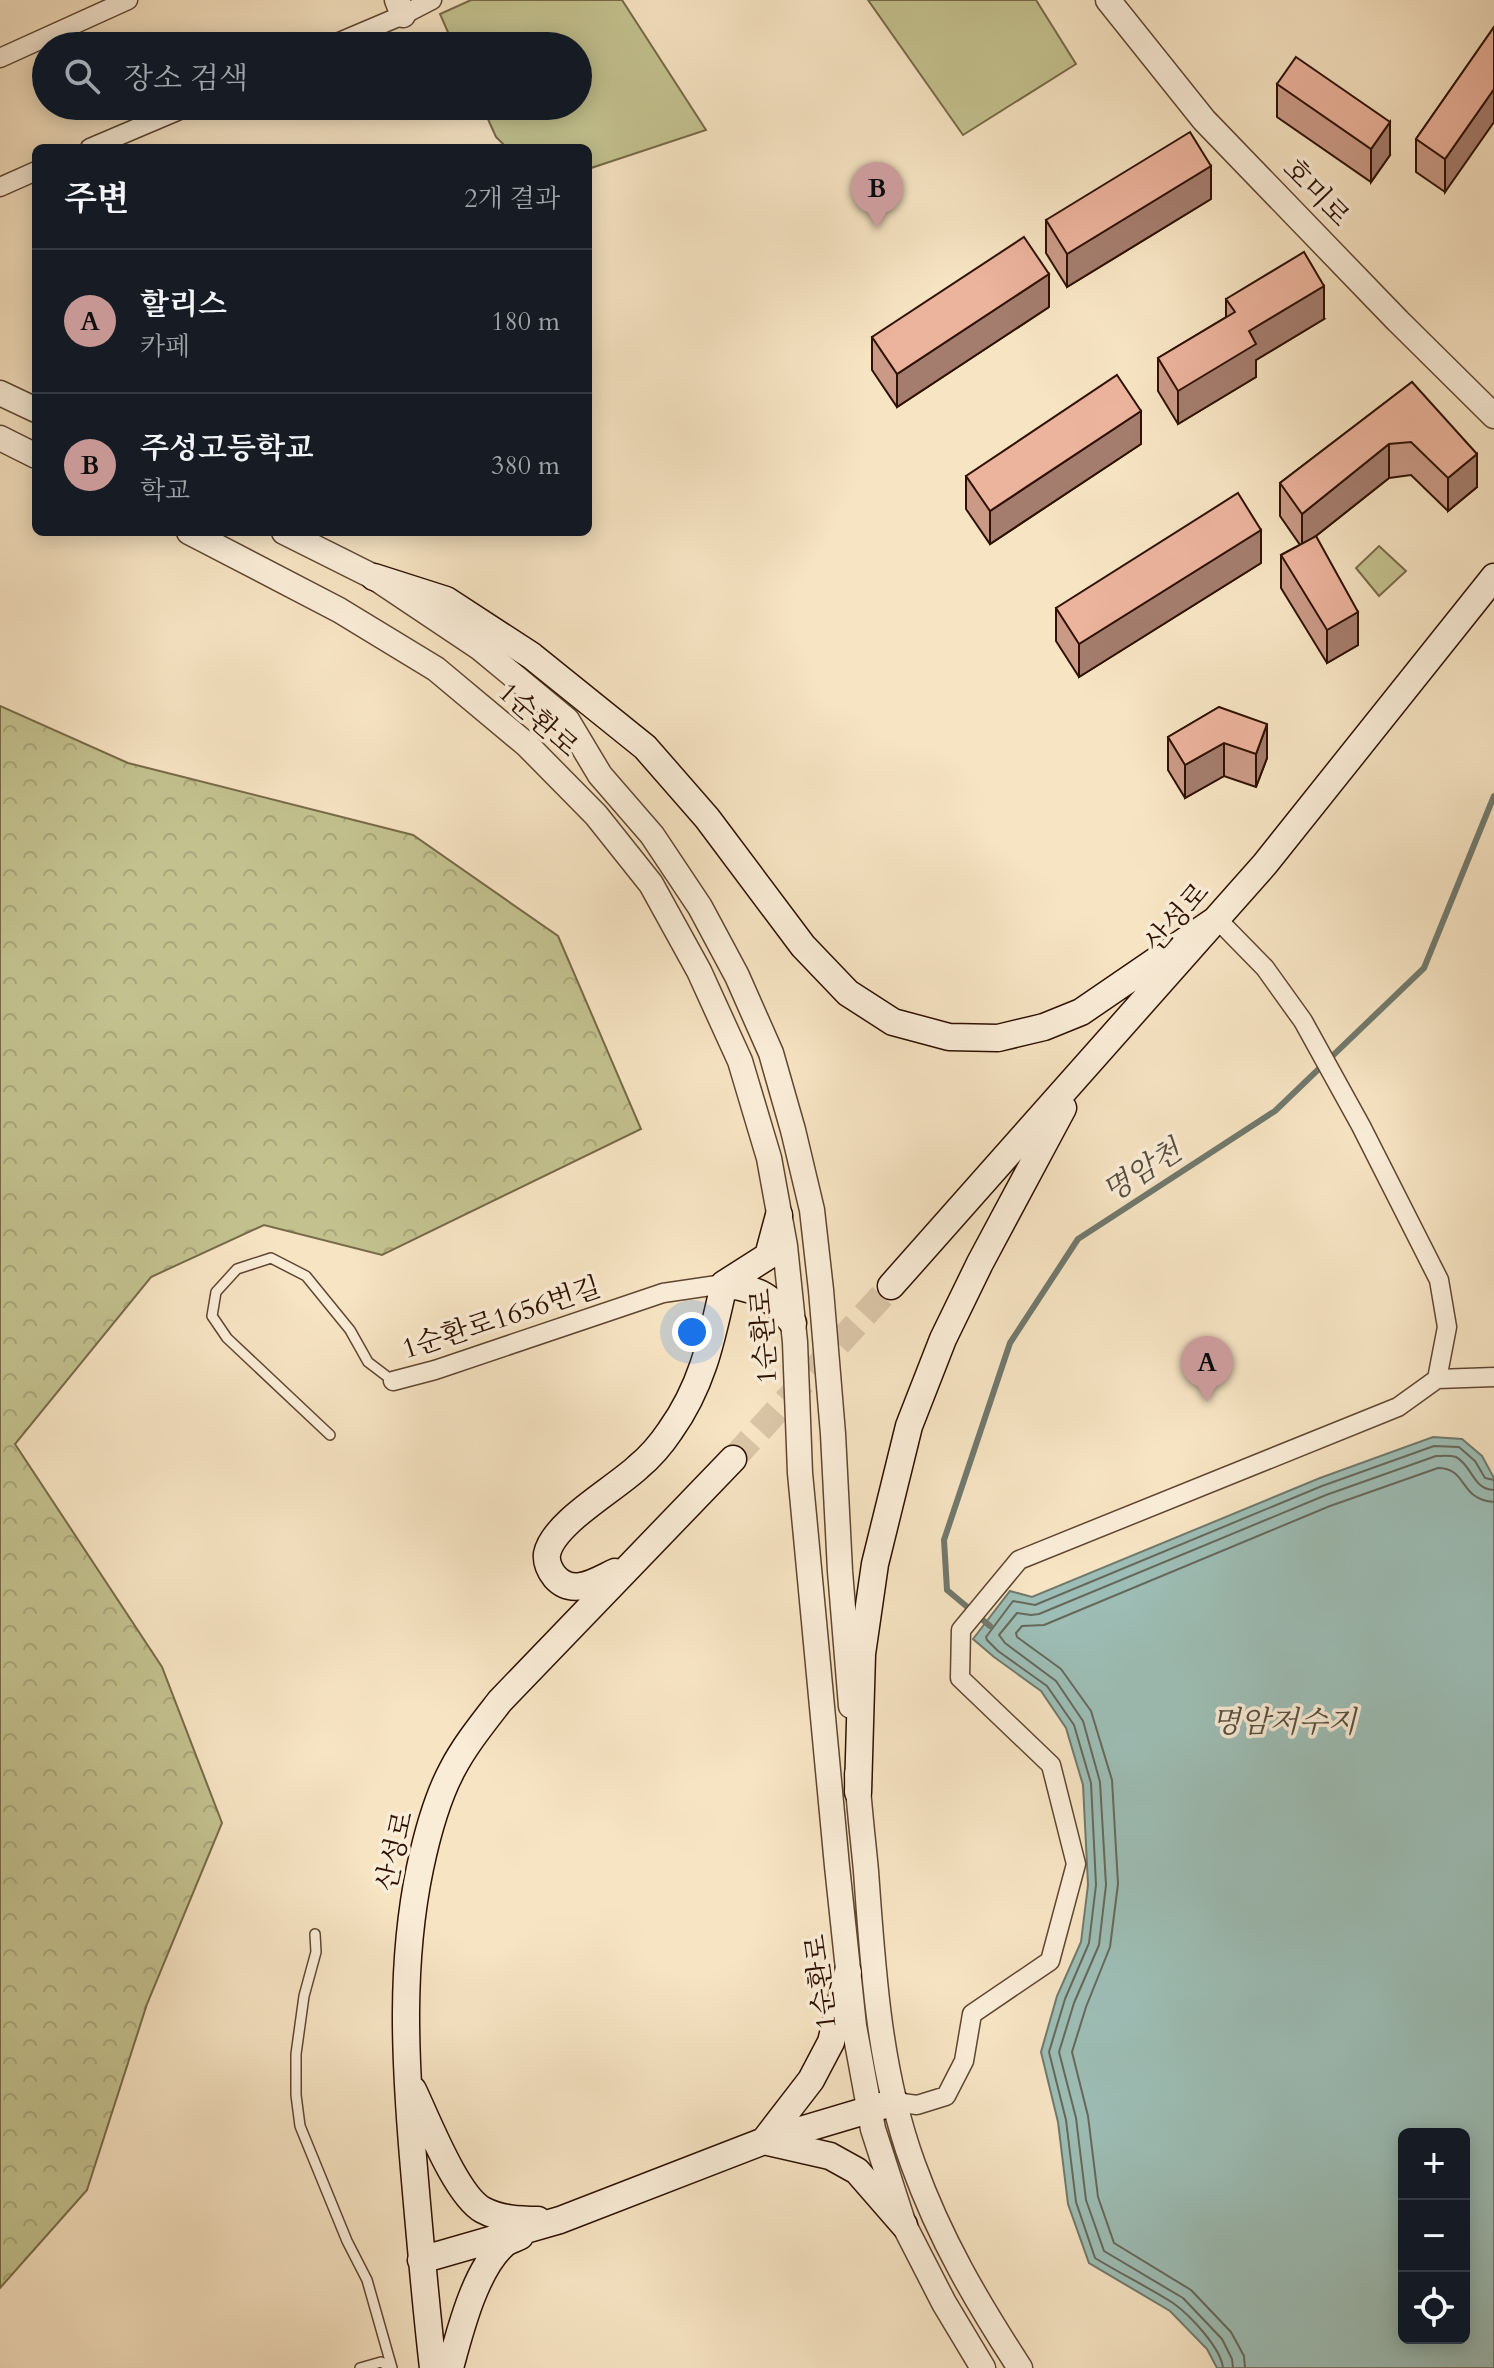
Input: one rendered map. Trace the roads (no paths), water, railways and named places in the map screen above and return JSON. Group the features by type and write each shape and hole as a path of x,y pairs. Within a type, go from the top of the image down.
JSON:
{"main road":[{"path":"374,577 446,600 532,656 645,747 707,818 803,946 848,993 893,1022 949,1037 998,1038 1044,1027 1081,1012 1217,919"},
{"name":"산성로","path":"891,1286 1265,864 1494,577"},
{"path":"858,1792 862,1654 866,1624 875,1564 909,1426 943,1339 974,1275 1083,1071"},
{"path":"639,1559 586,1587 571,1587 558,1581 549,1570 547,1554 557,1535 574,1516 640,1467 670,1432 694,1392 709,1353 724,1284 768,1256 779,1215"},
{"path":"724,1284 756,1289 776,1304 793,1323"},
{"name":"산성로","path":"433,2368 406,2076 404,2012 414,1897 432,1821 451,1772 470,1740 500,1701 733,1459"},
{"path":"764,2141 811,2080 831,2042 848,1972"},
{"path":"406,2076 446,2160 464,2191 479,2208 499,2217 518,2220 560,2220"},
{"path":"450,2368 480,2278 504,2243 764,2141 895,2102"},
{"path":"764,2141 830,2156 857,2171 904,2225"},
{"path":"421,2260 560,2220"}],"street":[{"path":"57,32 128,0"},
{"path":"355,32 400,7 432,0"},
{"name":"호미로","path":"1108,0 1204,120 1494,416"},
{"path":"0,58 32,44"},
{"path":"99,144 156,120"},
{"path":"0,187 32,173"},
{"path":"2,394 32,408"},
{"path":"0,438 32,454"},
{"name":"1순환로","path":"197,536 339,610 436,669 527,745 596,815 651,884 699,971 740,1061 769,1158 793,1323 800,1473 848,1972 869,2110 904,2225 976,2362"},
{"name":"1순환로","path":"292,536 374,577 480,648 567,720 600,775 652,835 700,907 737,976 771,1053 793,1130 814,1226 872,1957 884,2047 912,2162 953,2258 1020,2368"},
{"path":"1217,919 1265,968 1303,1021 1361,1126 1439,1280 1447,1327 1437,1379"},
{"name":"1순환로1656번길","path":"393,1381 435,1370 663,1293 724,1284"},
{"path":"895,2102 917,2105 946,2096 964,2061 972,2014 1050,1961 1076,1864 1051,1765 960,1678 961,1630 1019,1560 1398,1407 1437,1379 1494,1377"}],"lane":[{"name":"1순환로1656번길","path":"330,1435 227,1338 212,1316 216,1292 237,1269 271,1258 306,1276 350,1330 368,1362 393,1381"},
{"path":"315,1934 316,1952 304,1996 296,2054 300,2126 347,2241 367,2280 392,2368"},
{"path":"360,2368 381,2362 392,2368"}],"water":[{"name":"명암저수지","path":"1433,1437 1462,1439 1482,1456 1494,1478 1494,2368 1217,2368 1207,2349 1170,2311 1089,2263 1068,2204 1058,2122 1041,2052 1057,1996 1081,1942 1088,1885 1083,1785 1066,1728 1041,1691 973,1639 1010,1591 1032,1597 1320,1478"}],"waterway":[{"name":"명암천","path":"990,1626 947,1590 944,1540 1010,1343 1078,1239 1275,1111 1424,968 1494,796"}],"tunnel":[{"path":"733,1459 891,1286"}],"place":[{"name":"주성고등학교","path":"877,228"},
{"name":"할리스","path":"1207,1402"}]}
